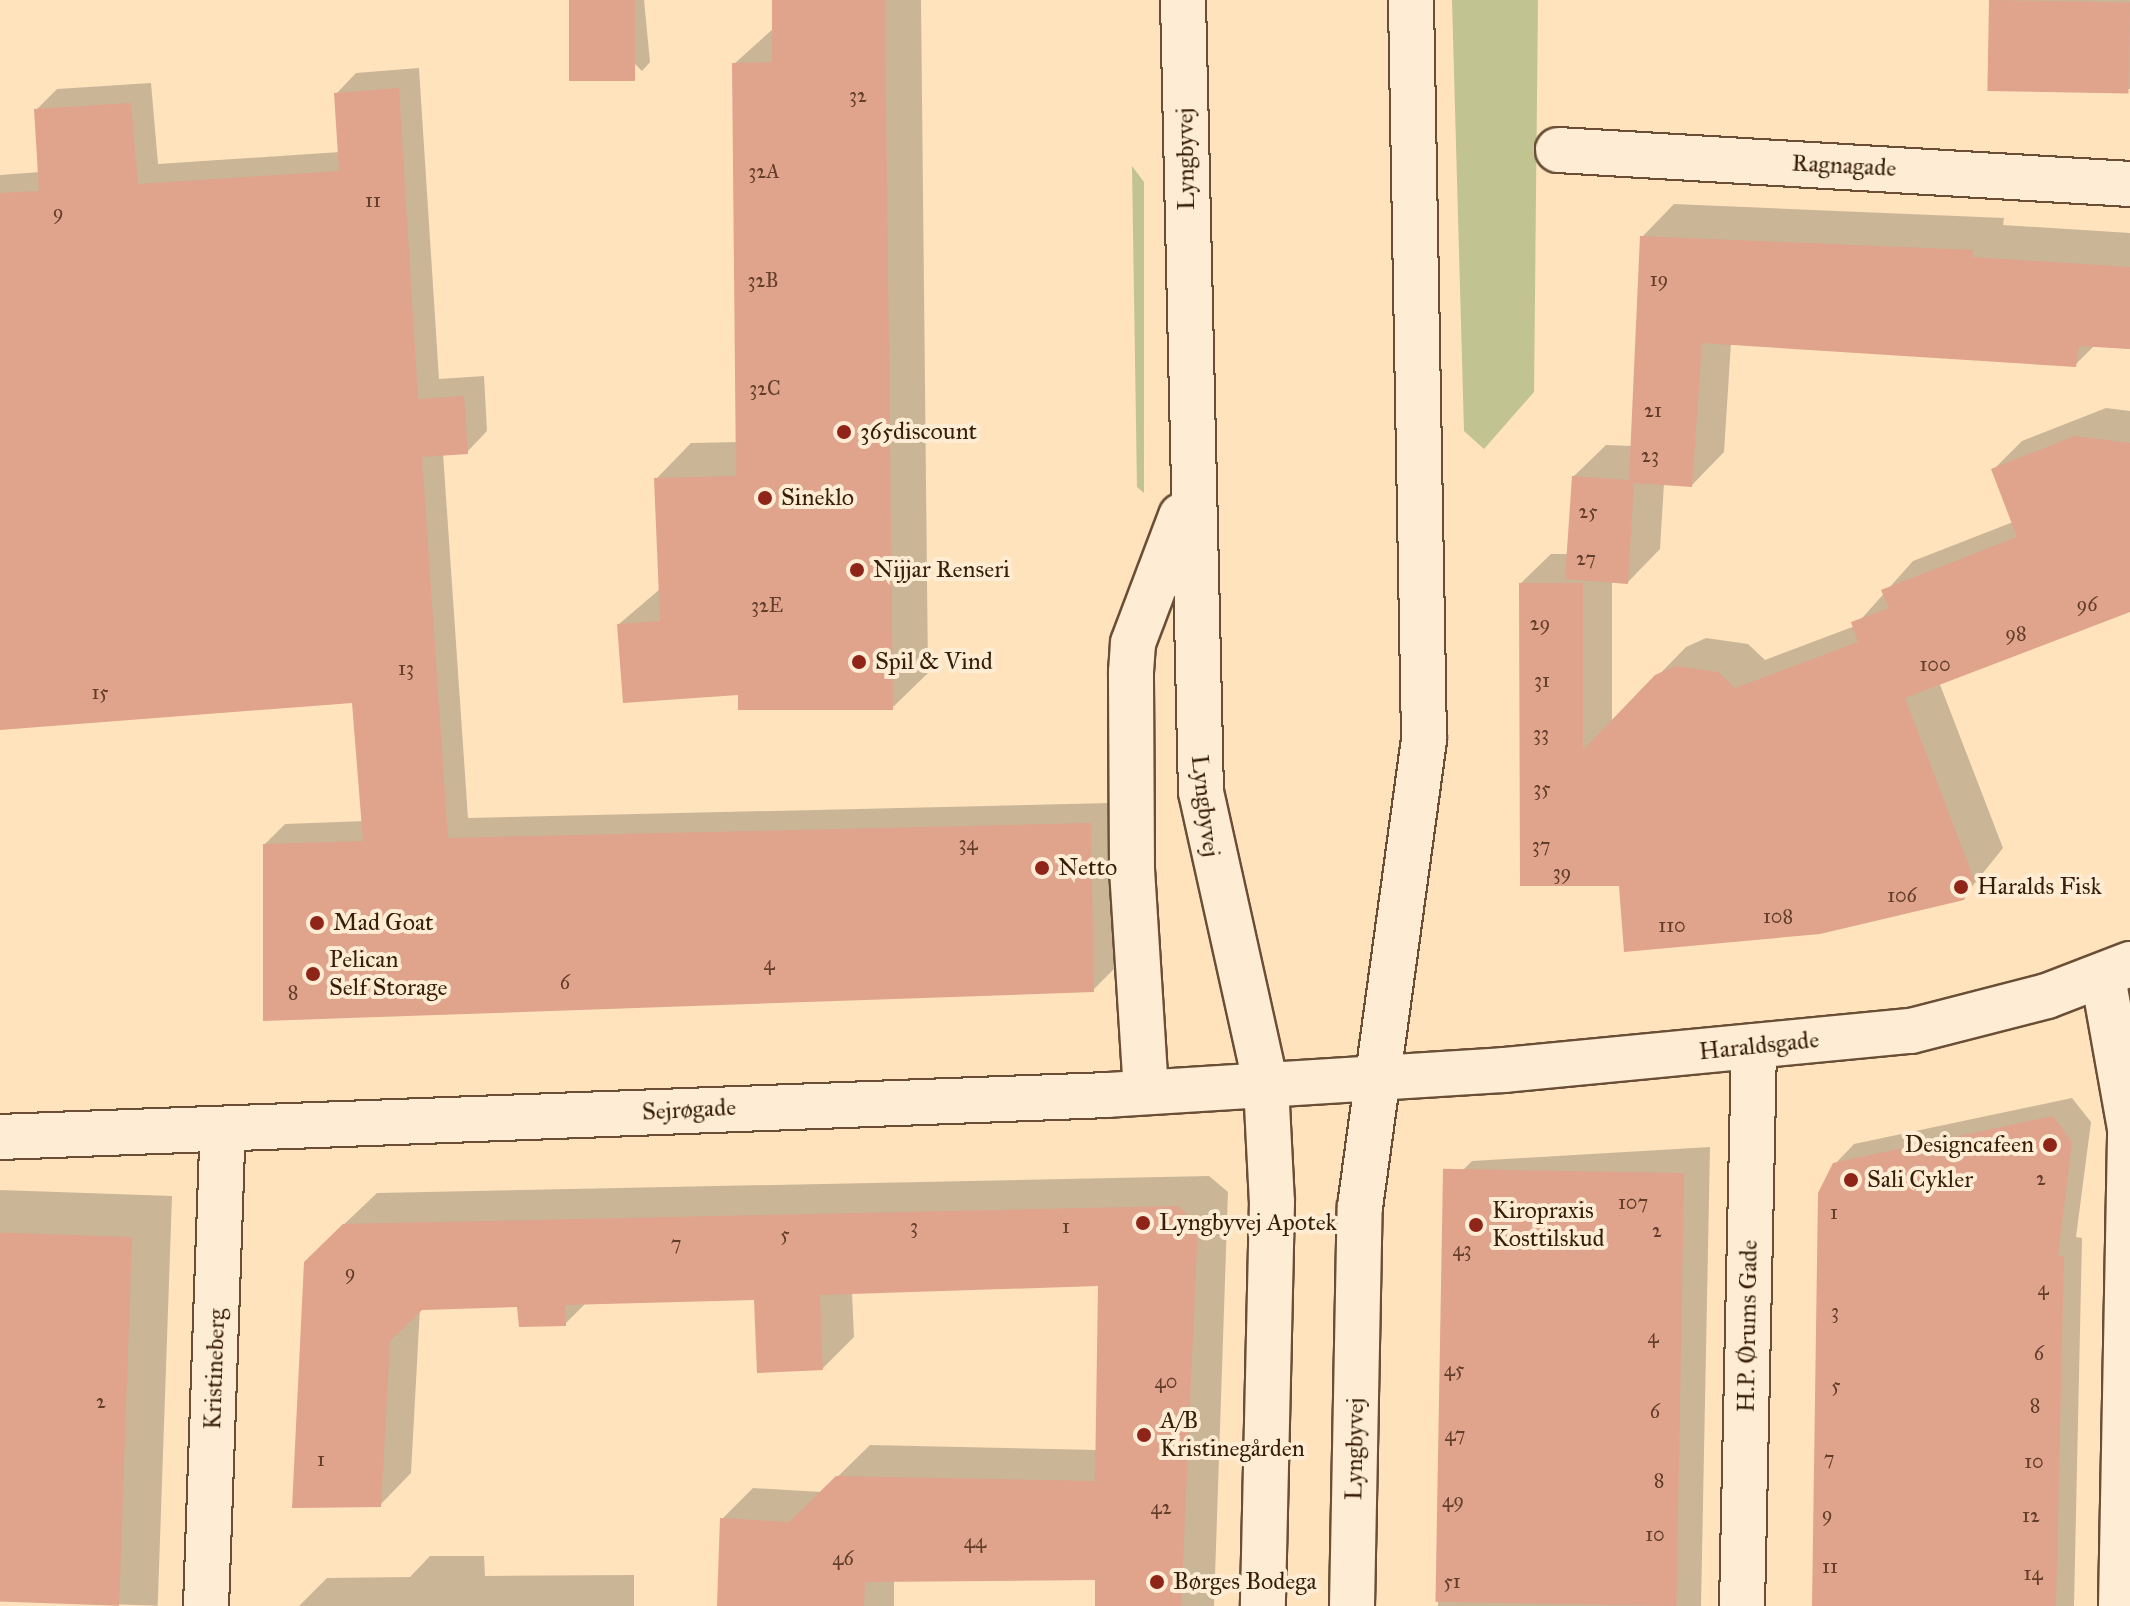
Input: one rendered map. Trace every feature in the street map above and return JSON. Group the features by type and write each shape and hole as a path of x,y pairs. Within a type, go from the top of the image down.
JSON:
{"street":[{"name":"Lyngbyvej","path":"1183,0 1190,492 1201,792 1266,1085 1272,1202 1263,1606"},
{"name":"Lyngbyvej","path":"1352,1606 1360,1207 1424,739 1411,0"},
{"name":"Ragnagade","path":"1558,150 2130,184"},
{"path":"1146,1092 1132,859 1133,643 1190,492"},
{"path":"2117,970 2130,1131 2121,1606"},
{"name":"Haraldsgade","path":"1378,1078 1911,1031 2117,970"},
{"name":"H.P. Ørums Gade","path":"1742,1606 1754,1046"},
{"name":"Sejrøgade","path":"0,1137 223,1131 1146,1092 1378,1078"},
{"name":"Kristineberg","path":"206,1606 223,1131"}],"green space":[{"path":"1452,0 1538,0 1534,392 1484,449 1464,431"},
{"path":"1132,166 1144,182 1144,493 1137,487"}],"building":[{"path":"569,0 635,0 635,81 569,81"},
{"path":"772,0 885,0 893,710 738,710 738,695 623,703 617,624 660,621 654,478 736,476 732,63 772,62"},
{"path":"1989,0 2130,2 2128,93 1987,91"},
{"path":"399,88 418,399 464,396 468,454 422,457 448,838 1091,823 1094,992 263,1021 263,844 363,841 352,703 0,730 0,193 39,191 34,109 131,103 138,184 339,171 334,93"},
{"path":"1640,236 1973,250 1972,257 2130,267 2130,349 2079,346 2076,367 1702,343 1692,487 1634,483 1628,584 1565,579 1572,476 1629,480"},
{"path":"2075,436 2130,443 2130,612 1905,698 1974,879 1964,900 1820,934 1624,952 1619,886 1520,886 1519,583 1583,583 1583,750 1655,675 1675,666 1718,672 1735,688 1858,642 1851,622 1889,608 1881,590 2017,537 1991,469"},
{"path":"2053,1116 2072,1142 2058,1256 2064,1256 2056,1606 1812,1606 1818,1193 1833,1163"},
{"path":"1443,1169 1684,1173 1676,1606 1435,1602"},
{"name":"A/B Kristinegården","path":"1178,1206 1198,1224 1181,1606 1095,1606 1095,1580 865,1582 864,1606 717,1606 720,1518 789,1522 836,1476 1095,1481 1098,1286 820,1295 823,1370 757,1373 754,1300 565,1305 566,1326 519,1327 517,1307 422,1310 390,1341 381,1507 292,1508 304,1262 343,1224"},
{"path":"0,1232 132,1237 119,1606 0,1602"}],"place":[{"name":"365discount","path":"844,432"},
{"name":"Sineklo","path":"765,498"},
{"name":"Nijjar Renseri","path":"857,570"},
{"name":"Spil & Vind","path":"859,662"},
{"name":"Netto","path":"1042,868"},
{"name":"Haralds Fisk","path":"1961,887"},
{"name":"Mad Goat","path":"317,923"},
{"name":"Pelican Self Storage","path":"313,974"},
{"name":"Designcafeen","path":"2050,1145"},
{"name":"Sali Cykler","path":"1851,1180"},
{"name":"Lyngbyvej Apotek","path":"1143,1223"},
{"name":"Kiropraxis Kosttilskud","path":"1476,1225"},
{"name":"A/B Kristinegården","path":"1144,1435"},
{"name":"Børges Bodega","path":"1157,1582"}]}
